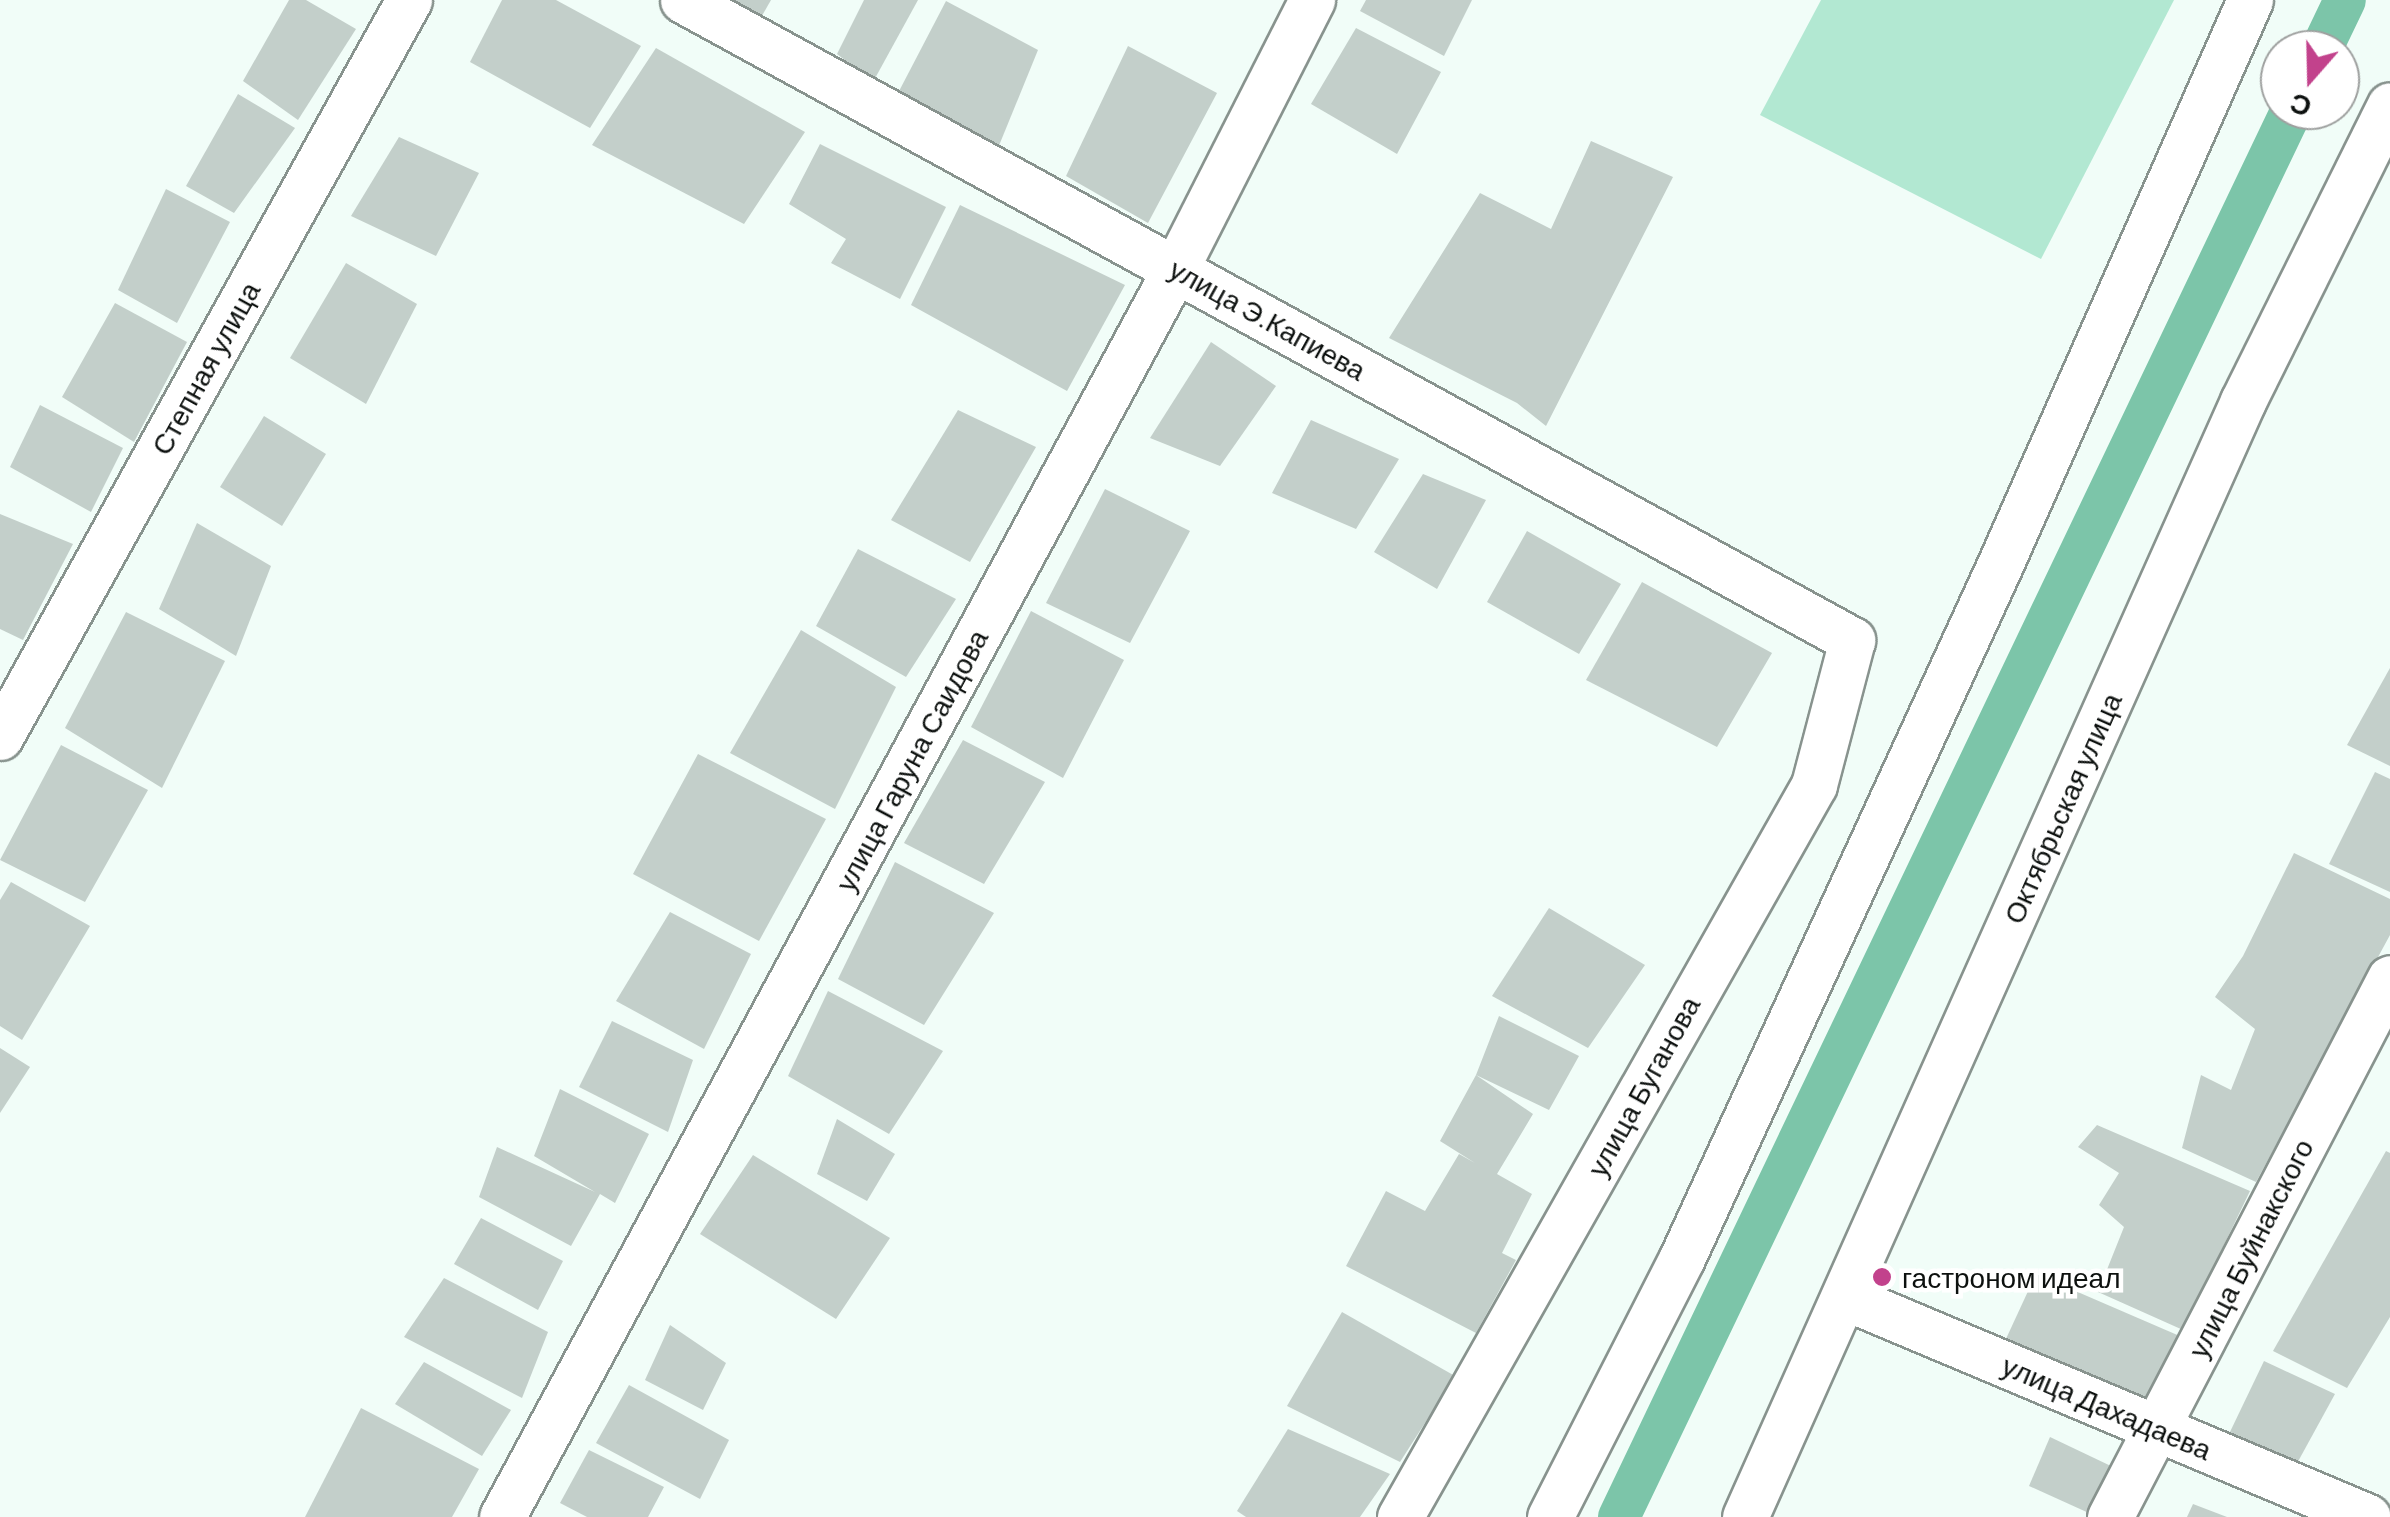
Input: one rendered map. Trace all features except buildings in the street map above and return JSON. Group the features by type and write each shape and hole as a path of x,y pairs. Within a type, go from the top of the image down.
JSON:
{"street":[{"name":"Степная улица","path":"0,736 409,0"},
{"name":"улица Э.Капиева","path":"682,0 1852,640"},
{"name":"улица Гаруна Саидова","path":"502,1517 1176,268 1312,0"},
{"path":"1550,1517 1682,1258 2000,567 2250,0"},
{"name":"Октябрьская улица","path":"1745,1517 2243,401 2390,105"},
{"name":"улица Буганова","path":"1400,1517 1814,784 1852,640"},
{"name":"улица Буйнакского","path":"2110,1517 2390,978"},
{"name":"улица Дахадаева","path":"1845,1297 2368,1517"}],"green space":[{"path":"1821,0 2174,0 2041,259 1760,115"}],"waterway":[{"path":"2331,30 2345,0"},
{"path":"1619,1517 2282,130"}],"place":[{"name":"гастроном идеал","path":"1882,1277"}]}
